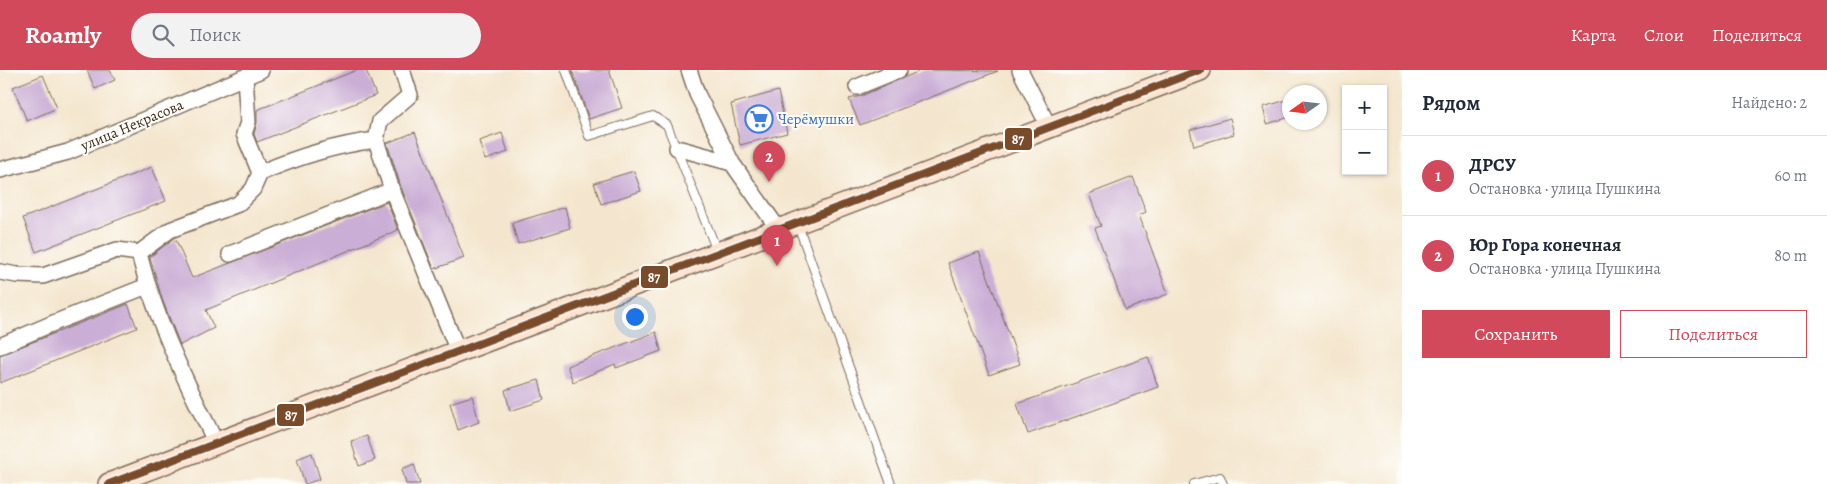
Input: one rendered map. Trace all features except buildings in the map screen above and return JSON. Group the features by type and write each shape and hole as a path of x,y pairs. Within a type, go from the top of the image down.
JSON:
{"main road":[{"path":"109,484 1200,70"}],"street":[{"name":"улица Некрасова","path":"0,170 68,152 261,70"},
{"path":"402,70 410,95 380,121 376,140 392,190 458,351"},
{"path":"689,70 697,94 732,163 788,226"},
{"path":"857,87 899,70"},
{"path":"1026,72 1049,127"},
{"path":"245,77 248,122 244,134 260,174"},
{"path":"0,272 18,276 43,276 117,250 139,253 170,230 238,204 253,189 260,174 292,160 354,143 376,140"},
{"path":"677,148 732,163"},
{"path":"230,254 392,190"},
{"path":"139,253 147,286 194,397 216,443"},
{"path":"0,346 147,286"}],"lane":[{"path":"566,70 589,136 653,116 667,125 718,252"},
{"path":"788,226 891,484"},
{"path":"1194,484 1220,477 1223,484"}],"transit line":[{"name":"87","path":"109,484 1200,70"}],"place":[{"name":"Черёмушки","path":"759,119"},
{"name":"Юр Гора конечная","path":"769,182"},
{"name":"ДРСУ","path":"777,266"}]}
